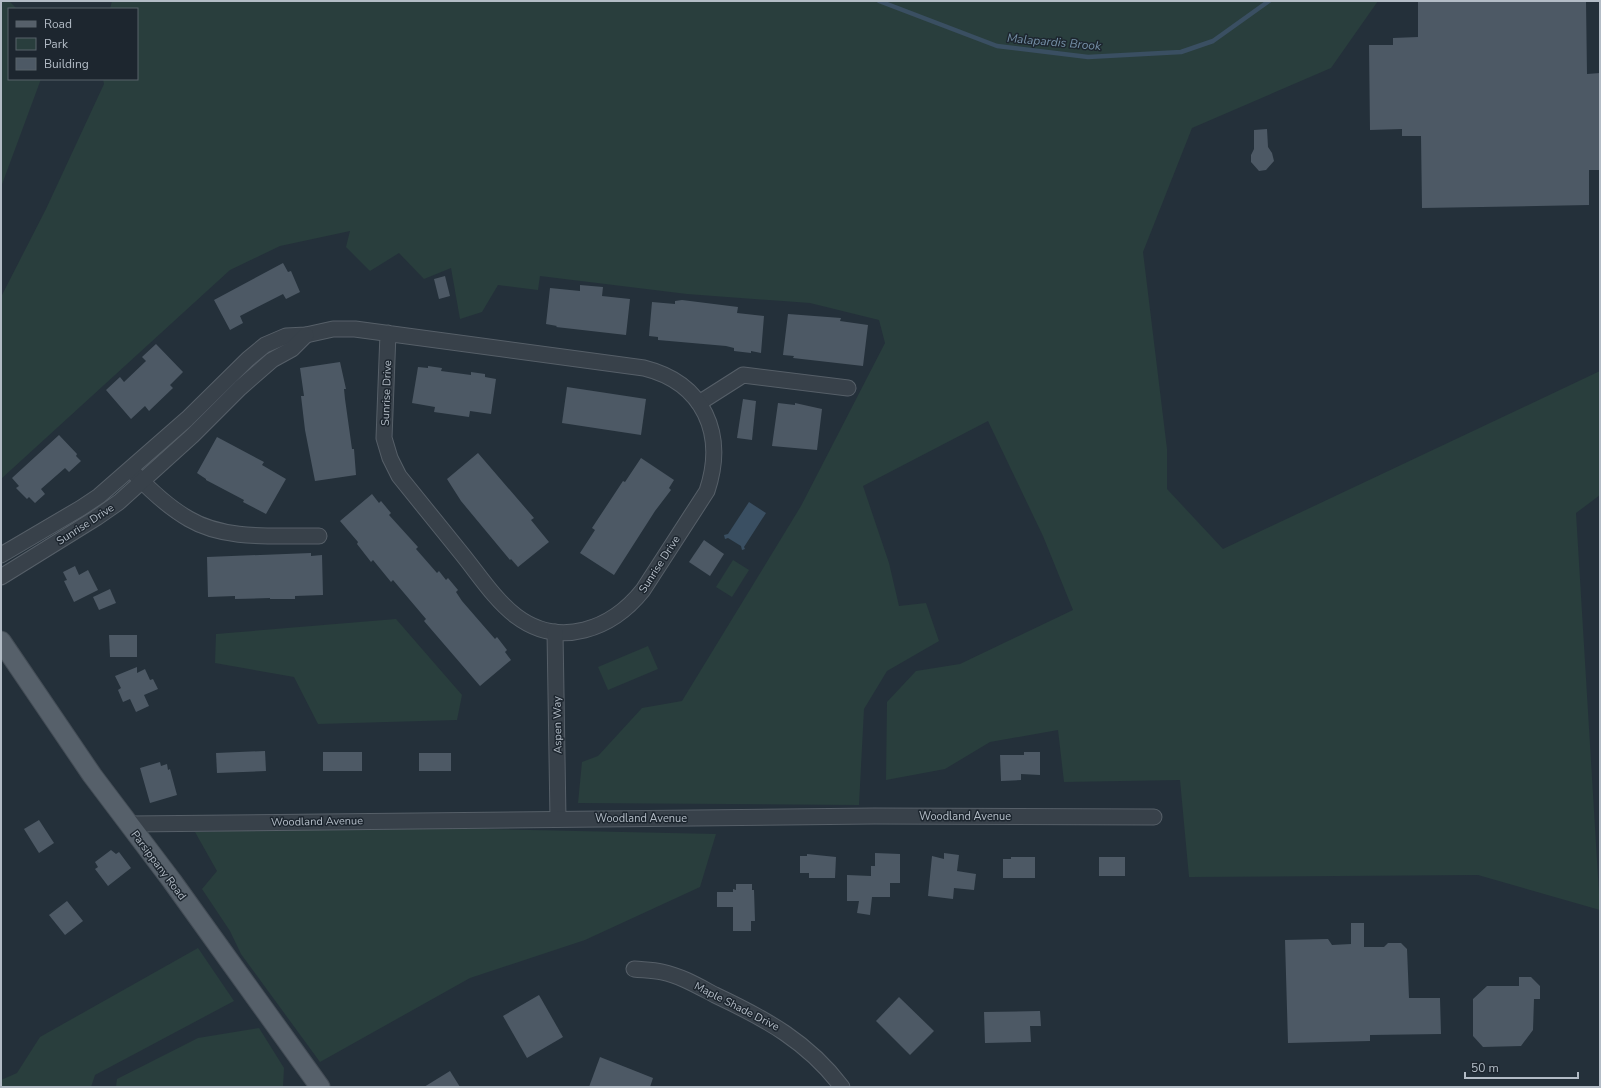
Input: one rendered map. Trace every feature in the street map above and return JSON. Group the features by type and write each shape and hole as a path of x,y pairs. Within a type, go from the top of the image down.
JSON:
{"main road":[{"name":"Parsippany Road","path":"1,641 92,775 320,1087"}],"street":[{"name":"Sunrise Drive","path":"1,555 81,508 130,469 187,419 230,376 266,346 286,336 306,335 341,329 355,329 388,333 644,368 661,372 681,384 699,403 706,416 714,446 714,467 707,491 643,590 632,604 614,618 596,627 580,631 555,632 528,624 503,604 399,476 390,458 384,438 388,333"},
{"name":"Sunrise Drive","path":"1,577 119,502 141,480 192,436 240,388 272,360 292,349 306,335"},
{"path":"699,403 743,375 848,388"},
{"path":"230,376 240,388"},
{"path":"130,469 152,492 190,520 232,533 319,536"},
{"name":"Aspen Way","path":"555,632 558,819"},
{"name":"Woodland Avenue","path":"129,824 874,816 1154,817"},
{"name":"Maple Shade Drive","path":"634,969 661,972 680,977 754,1013 783,1030 810,1051 842,1087"}],"green space":[{"path":"1,1 9,1 16,8 8,8 8,80 41,80 1,187"},
{"path":"112,1 1378,1 1331,68 1192,128 1143,252 1167,449 1167,489 1223,549 1600,371 1600,495 1576,513 1600,910 1478,875 1189,877 1180,780 1064,782 1058,730 990,742 945,769 886,780 887,702 916,671 960,664 1073,610 1043,536 988,421 863,486 889,563 899,606 926,603 939,641 887,671 864,709 859,805 578,803 582,762 598,756 642,708 682,701 801,506 885,343 879,320 810,303 687,294 540,276 538,290 498,285 482,312 460,319 451,268 424,279 399,253 370,271 346,247 350,231 280,246 230,270 1,479 1,297 46,209 104,84 103,80 138,80 138,8 110,8"},
{"path":"733,560 749,570 732,597 716,587"},
{"path":"396,619 462,695 457,720 318,724 294,677 215,663 216,634"},
{"path":"648,646 658,669 608,690 598,667"},
{"path":"354,826 716,834 700,887 585,940 470,978 320,1062 241,954 230,931 202,889 217,871 195,832"},
{"path":"198,948 234,1001 95,1075 91,1087 1,1087 1,1080 17,1073 40,1037"},
{"path":"259,1028 284,1068 283,1087 116,1087 117,1079 198,1038"}],"water":[{"path":"749,502 766,513 744,547 745,549 742,550 741,546 728,538 725,539 724,535 728,534"}],"building":[{"path":"1418,1 1586,1 1587,74 1600,73 1600,170 1589,170 1589,205 1422,208 1421,136 1402,136 1402,129 1370,130 1369,45 1393,45 1393,38 1418,37"},
{"path":"1267,129 1268,147 1272,153 1274,161 1266,170 1259,171 1251,162 1251,155 1254,149 1254,130"},
{"path":"283,263 288,272 291,271 300,292 286,299 283,294 240,316 243,323 230,330 214,300"},
{"path":"445,276 450,296 439,299 434,279"},
{"path":"580,285 603,287 602,296 630,299 626,335 556,327 557,326 546,324 550,288 580,291"},
{"path":"682,300 738,307 737,313 764,316 761,353 751,351 751,353 734,351 734,348 726,346 658,340 658,337 649,336 652,302 675,304 675,301"},
{"path":"788,314 841,318 840,321 868,325 863,366 793,358 794,356 783,355"},
{"path":"156,344 183,372 170,385 173,388 149,411 145,406 131,419 106,390 120,377 124,382 146,361 142,357"},
{"path":"340,362 346,389 344,389 345,399 352,449 354,449 356,475 315,481 305,430 301,396 304,396 300,368"},
{"path":"428,366 442,368 441,371 471,375 471,372 485,374 485,377 496,379 491,414 470,411 469,417 434,412 435,407 412,403 418,367 428,368"},
{"path":"567,387 646,399 641,435 562,423"},
{"path":"743,399 756,401 752,440 737,438"},
{"path":"778,403 795,405 795,403 822,409 817,450 772,446"},
{"path":"59,435 77,454 76,456 81,461 69,472 65,468 41,489 45,494 35,503 29,497 27,499 16,488 19,486 12,478"},
{"path":"217,437 264,462 262,465 286,479 266,514 243,502 244,500 206,480 197,473"},
{"path":"478,453 534,518 531,520 549,542 518,567 511,559 510,560 461,501 447,479"},
{"path":"641,458 674,480 669,488 671,490 655,511 614,575 580,553 595,530 592,528 623,481 625,482"},
{"path":"372,494 379,503 381,501 391,513 389,515 418,547 416,549 437,573 439,571 446,580 448,578 458,590 456,592 462,601 495,639 497,637 507,650 505,652 511,660 480,686 424,621 426,619 393,580 391,582 373,560 371,562 357,544 358,542 340,521"},
{"path":"704,540 724,554 710,576 689,562"},
{"path":"311,553 311,556 322,555 323,595 295,596 295,599 235,599 235,596 208,597 207,557"},
{"path":"75,566 79,575 88,570 98,590 74,602 64,581 67,580 63,572"},
{"path":"110,589 116,603 99,610 93,597"},
{"path":"109,635 137,635 137,657 110,657"},
{"path":"137,667 137,673 145,669 150,680 153,679 158,689 144,695 149,706 136,712 130,699 123,702 118,690 121,688 115,676"},
{"path":"265,751 266,771 217,773 216,753"},
{"path":"323,752 362,752 362,771 323,771"},
{"path":"1024,752 1040,752 1040,775 1021,774 1021,780 1001,781 1000,755 1024,755"},
{"path":"419,753 451,753 451,771 419,771"},
{"path":"160,762 161,766 167,764 168,770 170,769 177,795 150,803 140,768"},
{"path":"39,820 54,843 39,853 24,829"},
{"path":"111,850 116,854 119,852 131,868 108,886 95,869 98,867 95,862"},
{"path":"875,853 900,854 900,883 890,883 890,897 872,897 870,915 857,913 859,901 847,901 847,875 871,876 871,866 875,866"},
{"path":"944,853 959,855 957,871 976,874 974,890 954,888 953,899 928,896 932,856 944,859"},
{"path":"807,854 836,857 835,878 809,878 809,873 800,873 800,856 807,856"},
{"path":"1011,857 1035,857 1035,878 1003,878 1003,859 1011,859"},
{"path":"1099,857 1125,857 1125,876 1099,876"},
{"path":"736,884 752,884 752,890 754,890 755,921 751,921 751,931 733,931 733,907 717,907 717,892 733,892 733,889 736,890"},
{"path":"67,901 83,921 65,935 49,915"},
{"path":"1351,923 1364,923 1364,947 1384,947 1388,943 1401,943 1407,949 1409,998 1440,998 1441,1034 1370,1035 1370,1041 1288,1043 1285,940 1328,939 1332,945 1351,944"},
{"path":"1519,977 1531,977 1540,986 1540,999 1534,999 1533,1030 1521,1046 1483,1047 1473,1036 1473,999 1487,986 1519,986"},
{"path":"539,995 563,1037 527,1058 503,1016"},
{"path":"899,997 934,1031 910,1055 876,1021"},
{"path":"1040,1011 1041,1026 1030,1026 1031,1042 985,1043 984,1012"},
{"path":"600,1057 653,1078 650,1087 589,1087"},
{"path":"450,1071 460,1087 424,1087"}],"waterway":[{"name":"Malapardis Brook","path":"879,1 997,46 1088,57 1181,52 1213,41 1269,1"}]}
